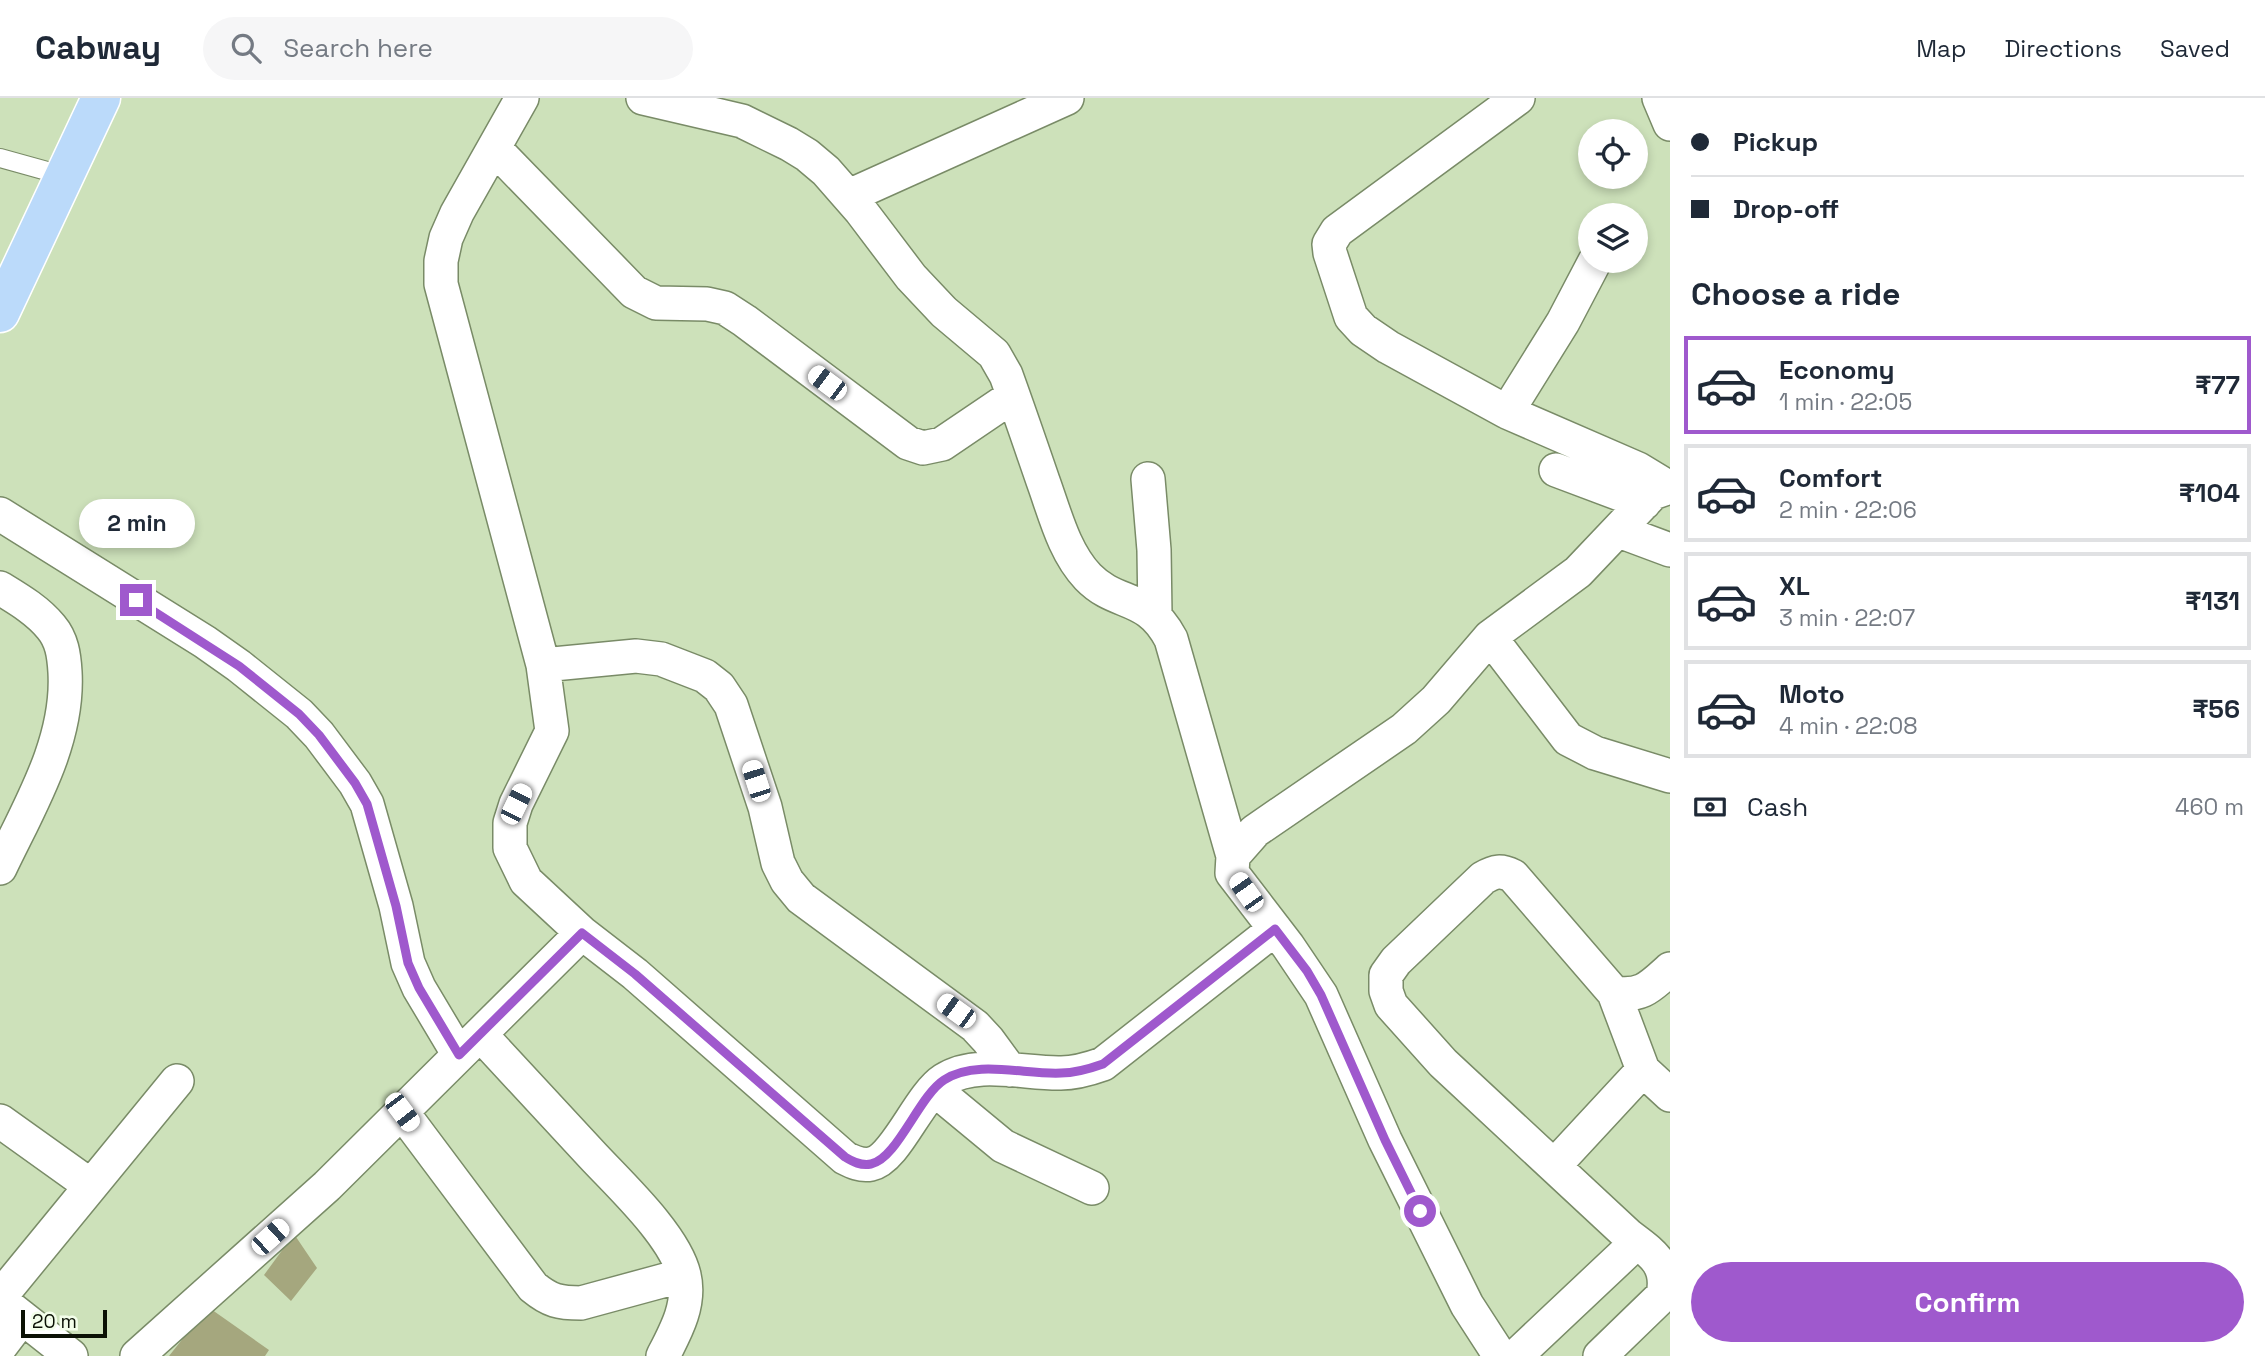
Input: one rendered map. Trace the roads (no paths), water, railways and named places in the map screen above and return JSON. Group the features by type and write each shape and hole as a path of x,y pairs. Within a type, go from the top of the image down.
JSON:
{"main road":[{"path":"0,313 101,98"}],"street":[{"path":"522,98 457,213 446,238 441,261 441,284 544,664 552,731 516,804 510,823 510,848 526,881 582,933 635,974 845,1157 857,1164 871,1164 885,1157 934,1089 945,1079 957,1074 984,1069 1061,1073 1103,1064 1275,929"},
{"path":"643,98 742,121 789,144 826,171 911,277 944,312 994,354 1006,375 1065,541 1087,576 1099,587 1144,606 1155,615 1171,639 1233,856 1232,873 1307,971 1321,995 1385,1140 1467,1305 1500,1356"},
{"path":"849,197 1067,98"},
{"path":"1518,98 1337,231 1329,244 1330,253 1351,317 1363,330 1388,348 1507,412 1625,463 1661,492"},
{"path":"1659,98 1670,124"},
{"path":"494,148 634,292 656,303 707,304 725,308 908,443 923,448 942,444 1013,396"},
{"path":"1507,412 1563,322 1589,273"},
{"path":"1556,470 1661,492"},
{"path":"1148,479 1154,550 1155,615"},
{"path":"1233,856 1255,831 1404,729 1436,700 1490,637 1578,572 1661,492"},
{"path":"0,514 213,648 299,714 319,735 355,783 367,804 396,906 408,963 419,988 470,1044 644,1211 672,1247 684,1275 685,1304 680,1322 663,1356"},
{"path":"1619,531 1670,550"},
{"path":"0,588 24,602 51,627 63,649 65,679 64,711 57,737 42,779 0,868"},
{"path":"1490,637 1568,739 1595,753 1670,776"},
{"path":"544,664 636,656 661,659 705,676 719,687 731,705 765,807 778,863 787,881 801,898 975,1026 1010,1070"},
{"path":"1616,1352 1663,1296 1668,1282 1667,1270 1443,1063 1391,1005 1386,991 1386,975 1396,961 1483,878 1503,871 1513,876 1614,993 1643,1070 1670,1095"},
{"path":"137,1356 327,1186 582,933"},
{"path":"1614,993 1629,995 1641,992 1652,986 1670,969"},
{"path":"1554,1166 1643,1070"},
{"path":"0,1347 7,1305 90,1186 177,1081"},
{"path":"934,1089 1003,1146 1092,1188"},
{"path":"402,1112 533,1287 546,1298 563,1303 581,1303 684,1275"},
{"path":"0,1121 90,1186"},
{"path":"1516,1356 1637,1242"},
{"path":"7,1305 71,1356"}],"lane":[{"path":"0,158 65,176"}]}
